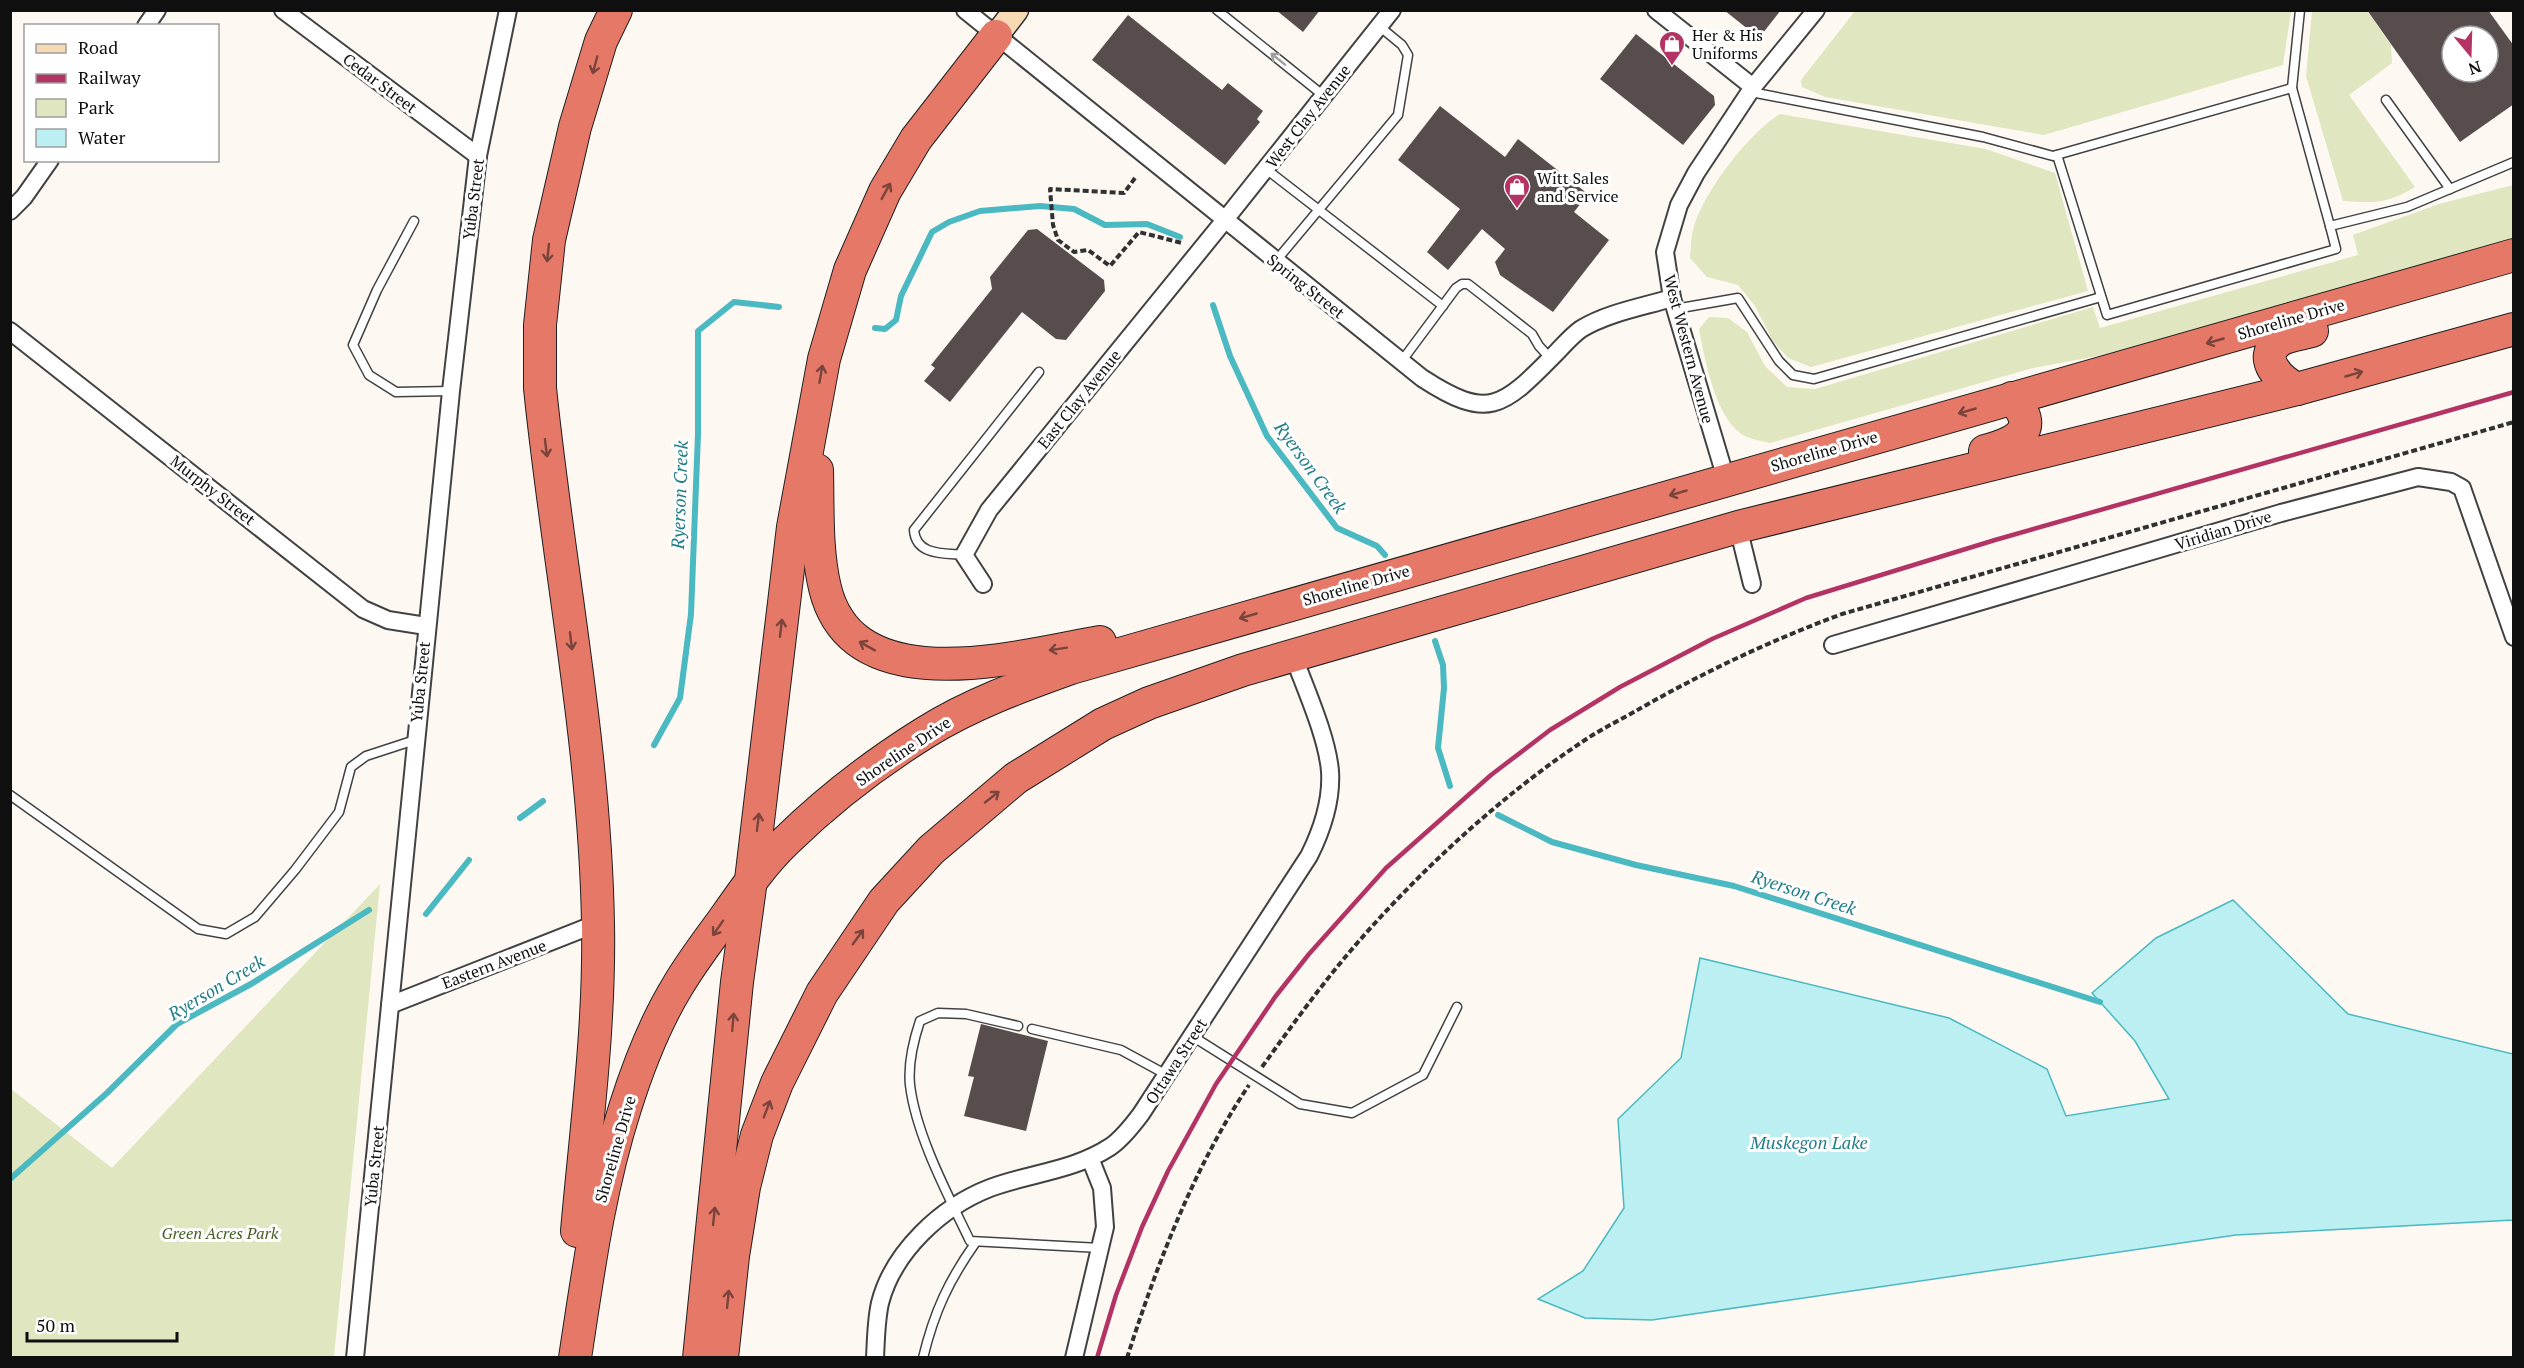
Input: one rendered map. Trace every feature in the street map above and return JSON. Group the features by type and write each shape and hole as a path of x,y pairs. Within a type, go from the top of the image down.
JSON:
{"highway":[{"path":"574,1358 577,1237 592,1056 598,923 588,778 540,388 540,325 549,240 565,164 602,41 616,10"},
{"path":"699,1358 737,982 793,527 824,359 850,270 865,231 885,191 916,140 996,36"},
{"name":"Shoreline Drive","path":"574,1358 598,1212 625,1106 648,1046 676,987 751,880 785,842 880,762 927,732 969,709 1020,686 1071,668 2514,255"},
{"path":"2297,389 2275,375 2271,366 2274,346 2281,340 2514,270"},
{"path":"722,1358 733,1256 744,1187 757,1135 781,1073 822,993 884,901 931,850 975,810 1016,778 1103,724 1149,703 1293,655 1738,527 2297,389 2514,329"},
{"path":"1738,527 1876,478 2010,443 2023,432 2026,424 2025,415 2012,398"},
{"path":"814,412 819,538 825,590 832,608 858,641 879,653 922,664 947,664 1199,630"},
{"path":"1293,655 1279,643 1277,636 1288,622 1530,551 1600,515"}],"main road":[{"path":"996,36 1016,10"}],"street":[{"path":"147,24 157,10"},
{"name":"Cedar Street","path":"283,10 478,156"},
{"name":"Yuba Street","path":"355,1358 450,391 478,156 508,10"},
{"name":"Spring Street","path":"965,10 1224,222 1401,362 1450,397 1469,404 1500,401 1515,392 1578,331 1595,321 1673,303"},
{"name":"West Clay Avenue","path":"1224,222 1392,10"},
{"path":"1656,10 1752,89"},
{"name":"West Western Avenue","path":"1726,479 1673,303 1665,252 1679,205 1696,173 1752,89 1816,10"},
{"path":"10,211 24,197 49,162"},
{"name":"East Clay Avenue","path":"964,555 989,510 1224,222"},
{"name":"Murphy Street","path":"10,331 363,609 388,620 426,626"},
{"name":"Viridian Drive","path":"1833,645 2281,513 2418,477 2451,482 2462,488 2514,637"},
{"path":"1738,527 1752,584"},
{"path":"964,555 983,584"},
{"name":"Ottawa Street","path":"875,1358 880,1303 898,1261 917,1239 954,1209 990,1188 1070,1167 1111,1146 1126,1133 1167,1075 1309,856 1325,814 1330,790 1330,769 1323,741 1293,655"},
{"name":"Eastern Avenue","path":"390,1005 598,923"},
{"path":"1074,1358 1105,1227 1102,1188 1090,1158"}],"lane":[{"path":"1217,10 1324,96"},
{"path":"2057,155 2107,315 2336,249 2292,88 2300,10"},
{"path":"1275,262 1398,115 1408,55 1402,45 1379,26"},
{"path":"1752,89 1983,137 2053,156 2292,88"},
{"path":"2386,100 2450,189"},
{"path":"2330,226 2407,207 2514,162"},
{"path":"1266,169 1443,306"},
{"path":"414,221 377,290 353,345 369,375 396,392 450,391"},
{"path":"1401,362 1456,288 1468,284 1532,334 1551,359"},
{"path":"1673,303 1738,298 1779,361 1793,375 1814,379 2101,297"},
{"path":"964,555 930,552 919,545 914,530 1039,372"},
{"path":"10,795 198,930 226,934 255,917 295,870 339,812 351,767 366,756 415,740"},
{"path":"1192,1036 1300,1104 1352,1113 1423,1075 1457,1006"},
{"path":"1018,1026 966,1014 938,1013 920,1021 910,1083 917,1121 970,1241 1100,1248"},
{"path":"1032,1029 1121,1050 1167,1075"},
{"path":"923,1358 929,1332 945,1293 954,1274 976,1242"}],"path":[{"path":"1135,178 1124,193 1050,189 1053,225 1058,240 1074,252 1088,250 1110,266 1139,232 1182,243"},
{"path":"1462,838 1530,781"}],"green space":[{"path":"1855,11 2291,11 2283,65 2044,135 1825,97 1802,87 1801,80"},
{"path":"2312,11 2367,11 2391,45 2392,63 2349,95 2415,187 2405,193 2380,201 2343,201 2306,76"},
{"path":"1780,114 1986,149 2055,173 2088,291 1811,367 1788,358 1773,341 1755,306 1738,285 1707,277 1690,258 1694,226 1718,180 1755,134"},
{"path":"2513,185 2513,242 2157,345 2033,368 1770,443 1747,437 1736,430 1727,419 1709,373 1699,329 1709,317 1728,318 1747,332 1765,366 1787,387 1815,389 2093,307 2100,328 2358,255 2353,235 2439,204"},
{"name":"Green Acres Park","path":"380,884 334,1357 11,1357 11,1089 112,1168"}],"water":[{"name":"Muskegon Lake","path":"2233,900 2348,1014 2513,1054 2513,1220 2236,1235 1652,1320 1585,1318 1538,1299 1583,1271 1624,1208 1618,1119 1681,1058 1700,958 1949,1018 2047,1069 2066,1116 2169,1099 2135,1041 2092,993 2156,938"}],"building":[{"path":"1276,10 1320,10 1303,32"},
{"path":"1724,10 1781,10 1759,38"},
{"path":"2367,10 2488,10 2498,24 2440,24 2440,84 2500,84 2500,27 2514,46 2514,104 2460,142"},
{"path":"1128,15 1222,90 1228,83 1263,111 1257,119 1260,122 1225,165 1092,60"},
{"path":"1636,34 1714,96 1715,105 1683,145 1600,79"},
{"name":"Witt Sales and Service","path":"1440,106 1505,157 1518,139 1588,194 1574,212 1609,240 1553,312 1500,275 1495,262 1505,249 1482,229 1448,270 1427,252 1460,209 1398,160"},
{"path":"1037,229 1104,280 1105,291 1066,340 1056,339 1022,312 950,402 924,381 935,368 931,365 992,289 990,277 1028,230"},
{"path":"981,1024 1048,1041 1026,1131 964,1116 974,1077 968,1076"}],"waterway":[{"name":"Ryerson Creek","path":"875,328 885,329 896,320 901,296 932,232 949,222 980,211 1040,206 1074,209 1105,225 1147,224 1180,237"},
{"name":"Ryerson Creek","path":"654,745 680,698 691,614 698,434 698,331 734,302 779,307"},
{"name":"Ryerson Creek","path":"1213,305 1230,356 1267,436 1337,528 1377,546 1385,555"},
{"name":"Ryerson Creek","path":"1435,641 1443,665 1444,688 1438,748 1450,786"},
{"name":"Ryerson Creek","path":"520,818 543,801"},
{"name":"Ryerson Creek","path":"1498,815 1552,842 1636,865 1734,886 2100,1002"},
{"name":"Ryerson Creek","path":"426,914 469,860"},
{"name":"Ryerson Creek","path":"10,1179 107,1093 177,1024 251,984 369,910"}],"railway":[{"path":"1097,1358 1116,1295 1142,1227 1168,1171 1216,1084 1275,997 1309,954 1386,868 1491,775 1550,730 1620,687 1712,639 1806,598 1995,540 2514,392"}],"place":[{"name":"Her & His Uniforms","path":"1672,67"},
{"name":"Witt Sales and Service","path":"1517,210"}]}
